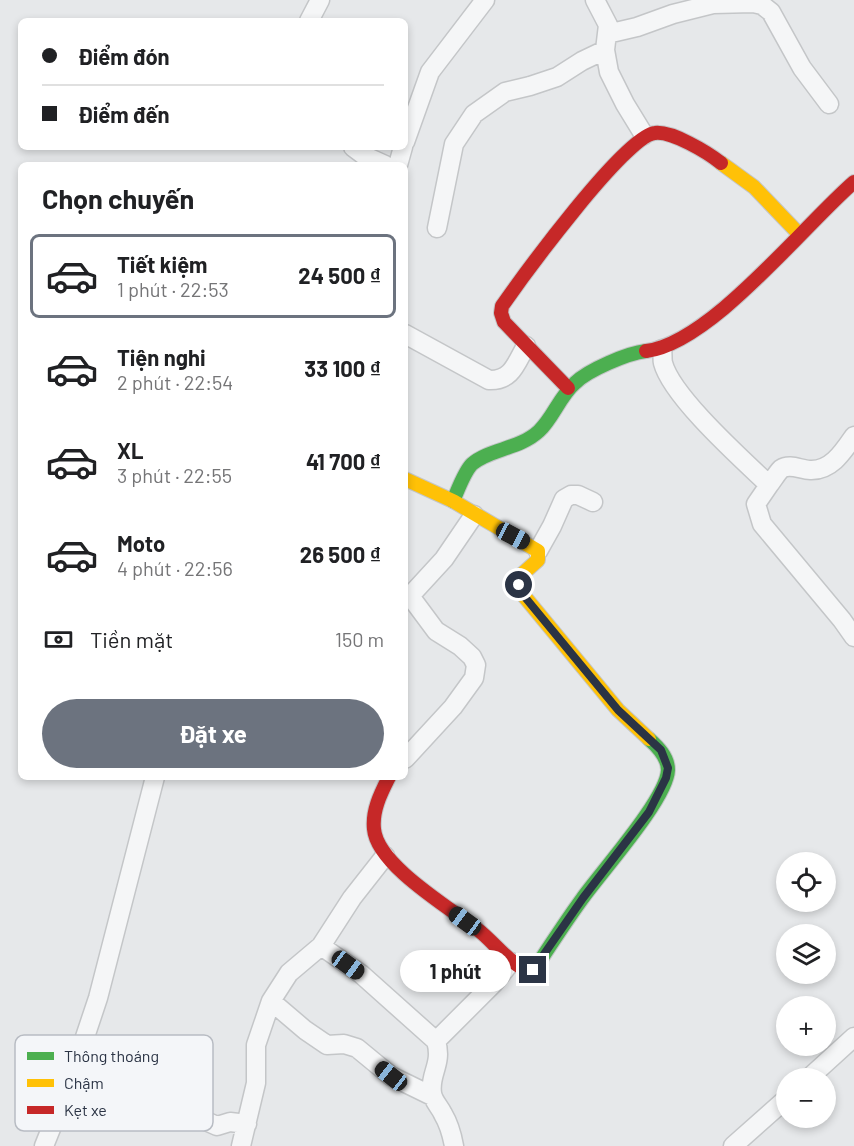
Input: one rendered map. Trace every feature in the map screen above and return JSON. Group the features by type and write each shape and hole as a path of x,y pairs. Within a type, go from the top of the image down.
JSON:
{"street":[{"path":"311,18 320,0"},
{"path":"408,133 430,72 484,0"},
{"path":"595,0 608,25 606,42 609,72 644,135"},
{"path":"437,228 454,144 474,114 505,92 557,77 606,42 637,27 674,14 713,4 762,5 771,12 802,68 829,104"},
{"path":"568,388 504,322 501,313 502,306 539,254 622,155 644,135 657,132 682,140 713,157 754,187 799,234"},
{"path":"359,156 376,162"},
{"path":"453,501 471,465 482,458 518,445 539,431 568,388 575,382 606,364 638,352 662,350 697,328 745,290 854,182"},
{"path":"408,336 489,380 499,380 510,374 526,346"},
{"path":"662,350 663,363 669,378 715,433 769,485"},
{"path":"854,436 841,456 827,467 811,471 787,467 781,470 756,504 762,524 842,620 854,638"},
{"path":"408,480 453,501 538,551"},
{"path":"388,780 377,801 374,830 385,856 438,901 479,930 511,962 528,971 536,967 583,898 649,812 666,778 668,768 661,750 618,710 524,596 519,585 519,577 538,560 538,551 564,499 571,495 578,495 593,502"},
{"path":"408,595 444,559 474,515"},
{"path":"408,597 436,631 460,646 472,657 476,665 474,678 453,707 408,756"},
{"path":"86,1035 98,998 154,780"},
{"path":"241,1146 256,1083 256,1045 271,1001 289,973 321,946 352,898 385,856"},
{"path":"321,946 361,974 436,1041 439,1061 432,1084 432,1096 452,1134 454,1146"},
{"path":"436,1041 494,983 511,962"},
{"path":"271,1001 327,1045 344,1044 357,1048 391,1076 432,1096"},
{"path":"820,1068 854,1037"},
{"path":"733,1146 776,1108"},
{"path":"213,1124 217,1126 230,1122 247,1125"},
{"path":"44,1146 50,1131"}],"traffic: fast":[{"path":"453,501 472,464 487,455 523,442 539,431 565,394 581,378 609,363 646,351"},
{"path":"522,968 528,971 536,967 576,907 657,799 665,783 668,765 662,753 649,739"}],"traffic: slow":[{"path":"721,163 754,187 799,234"},
{"path":"408,480 453,501 538,551 538,560 519,577 519,585 524,596 618,710 649,739"}],"traffic: jam":[{"path":"568,388 504,322 501,313 502,306 599,181 641,140 655,133 671,135 698,148 721,163"},
{"path":"646,351 672,343 727,306 854,182"},
{"path":"388,780 374,815 374,829 378,843 388,857 416,885 477,929 522,968"}],"route":[{"path":"519,585 524,596 587,674 618,710 661,750 668,768 666,778 649,812 583,898 533,970"}]}
